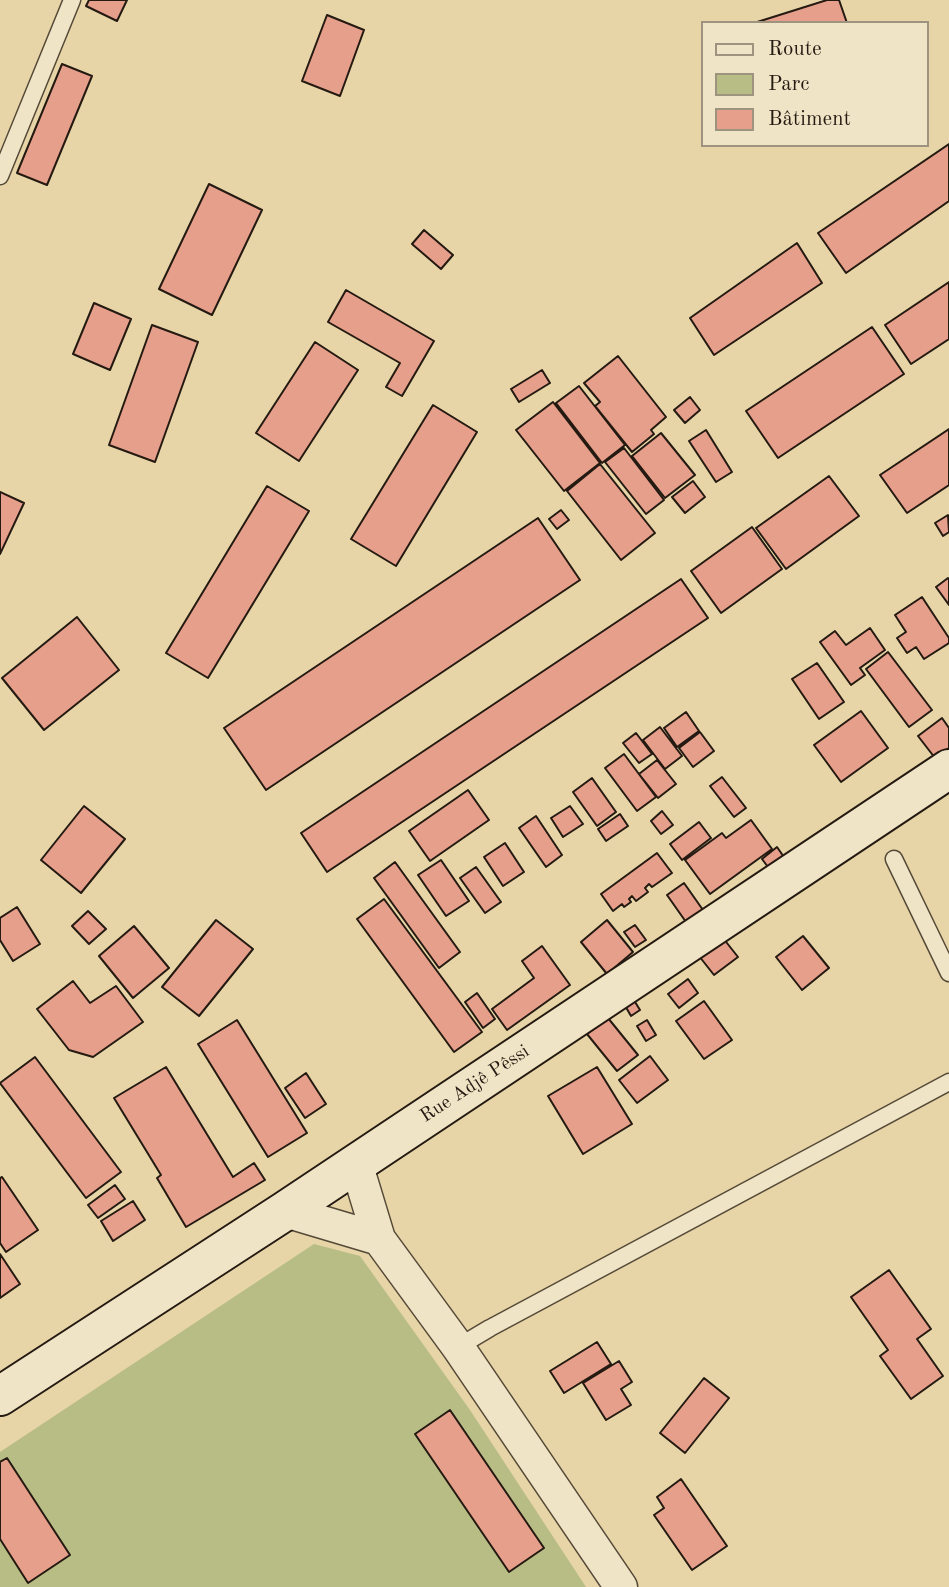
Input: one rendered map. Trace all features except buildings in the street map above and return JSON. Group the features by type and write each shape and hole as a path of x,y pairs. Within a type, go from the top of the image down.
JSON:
{"street":[{"name":"Rue Adjê Pêssi","path":"0,1396 285,1211 949,769"},
{"path":"356,1163 379,1239 458,1346 621,1587"},
{"path":"285,1211 379,1239"}],"lane":[{"path":"0,176 72,0"},
{"path":"894,859 949,974"},
{"path":"458,1346 949,1082"}],"green space":[{"path":"314,1244 360,1256 470,1410 586,1587 0,1587 0,1452"}]}
